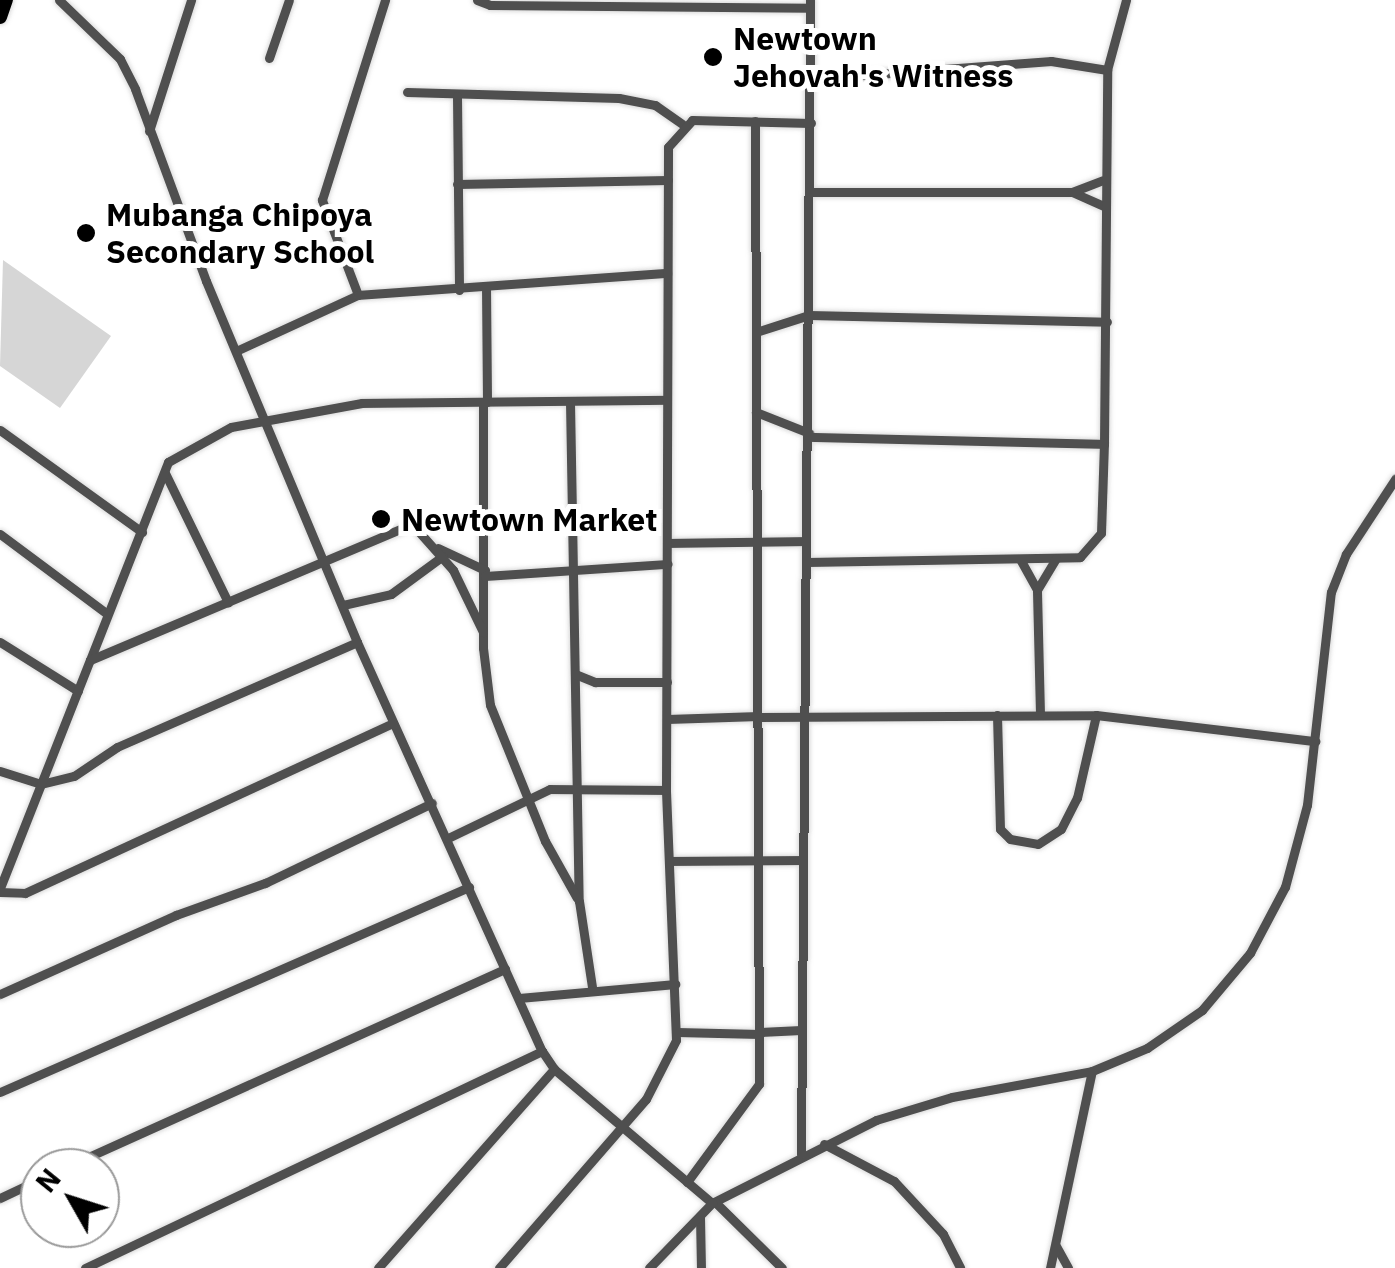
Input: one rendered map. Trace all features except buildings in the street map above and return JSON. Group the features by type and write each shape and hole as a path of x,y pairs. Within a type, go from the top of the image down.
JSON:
{"main road":[{"path":"0,17 6,0"}],"street":[{"path":"59,0 120,59 323,560 542,1051 554,1069 714,1202 782,1268"},
{"path":"149,132 191,0"},
{"path":"268,58 289,0"},
{"path":"358,295 322,200 385,0"},
{"path":"477,0 720,10 810,4 812,192 801,1154"},
{"path":"807,562 1080,558 1100,539 1107,322 1103,180 1107,70 1126,0"},
{"path":"810,79 1088,63 1112,52"},
{"path":"1088,63 1107,70"},
{"path":"407,92 619,98 655,105 682,124 811,123"},
{"path":"457,96 459,290"},
{"path":"688,1182 756,1093 760,1033 755,121"},
{"path":"499,1268 667,1068 677,1032 666,790 666,273 668,146 682,124"},
{"path":"457,184 668,180"},
{"path":"812,192 1072,192 1103,180"},
{"path":"1072,192 1104,206"},
{"path":"236,352 358,295 666,273"},
{"path":"486,286 484,632 494,723 579,900"},
{"path":"756,332 809,316 1107,322"},
{"path":"393,723 25,893 0,890 106,614 176,454 231,427 362,404 666,400"},
{"path":"570,402 579,900 592,987"},
{"path":"756,412 809,435 1104,444"},
{"path":"0,430 142,532"},
{"path":"166,473 228,602"},
{"path":"649,1268 714,1202 801,1154 921,1105 1092,1071 1190,1020 1250,953 1299,849 1331,592 1346,554 1395,479"},
{"path":"90,660 412,524 440,552 484,632"},
{"path":"0,534 106,614"},
{"path":"669,543 806,542"},
{"path":"440,552 485,573 572,572 668,564"},
{"path":"343,604 391,594 440,552"},
{"path":"1038,590 1056,558"},
{"path":"1020,559 1038,590 1040,714"},
{"path":"0,642 78,692"},
{"path":"0,771 41,784 90,769 118,747 358,642"},
{"path":"575,674 595,682 667,682"},
{"path":"997,715 1000,830 1010,839 1038,844 1062,829 1078,798 1096,715"},
{"path":"666,719 1096,715 1315,741"},
{"path":"448,838 550,789 666,790"},
{"path":"0,994 176,915 265,883 432,803"},
{"path":"669,861 803,860"},
{"path":"0,1092 468,887"},
{"path":"108,1148 505,969"},
{"path":"519,998 592,987 675,984"},
{"path":"677,1032 800,1030"},
{"path":"85,1268 542,1051"},
{"path":"378,1268 554,1069"},
{"path":"1050,1268 1092,1071"},
{"path":"824,1144 894,1182 943,1234 960,1268"},
{"path":"700,1217 701,1268"},
{"path":"1056,1246 1068,1268"}],"shaded area":[{"path":"3,260 111,336 60,408 0,366"}],"place":[{"name":"Newtown Jehovah's Witness","path":"713,57"},
{"name":"Mubanga Chipoya Secondary School","path":"86,233"},
{"name":"Newtown Market","path":"381,519"}]}
